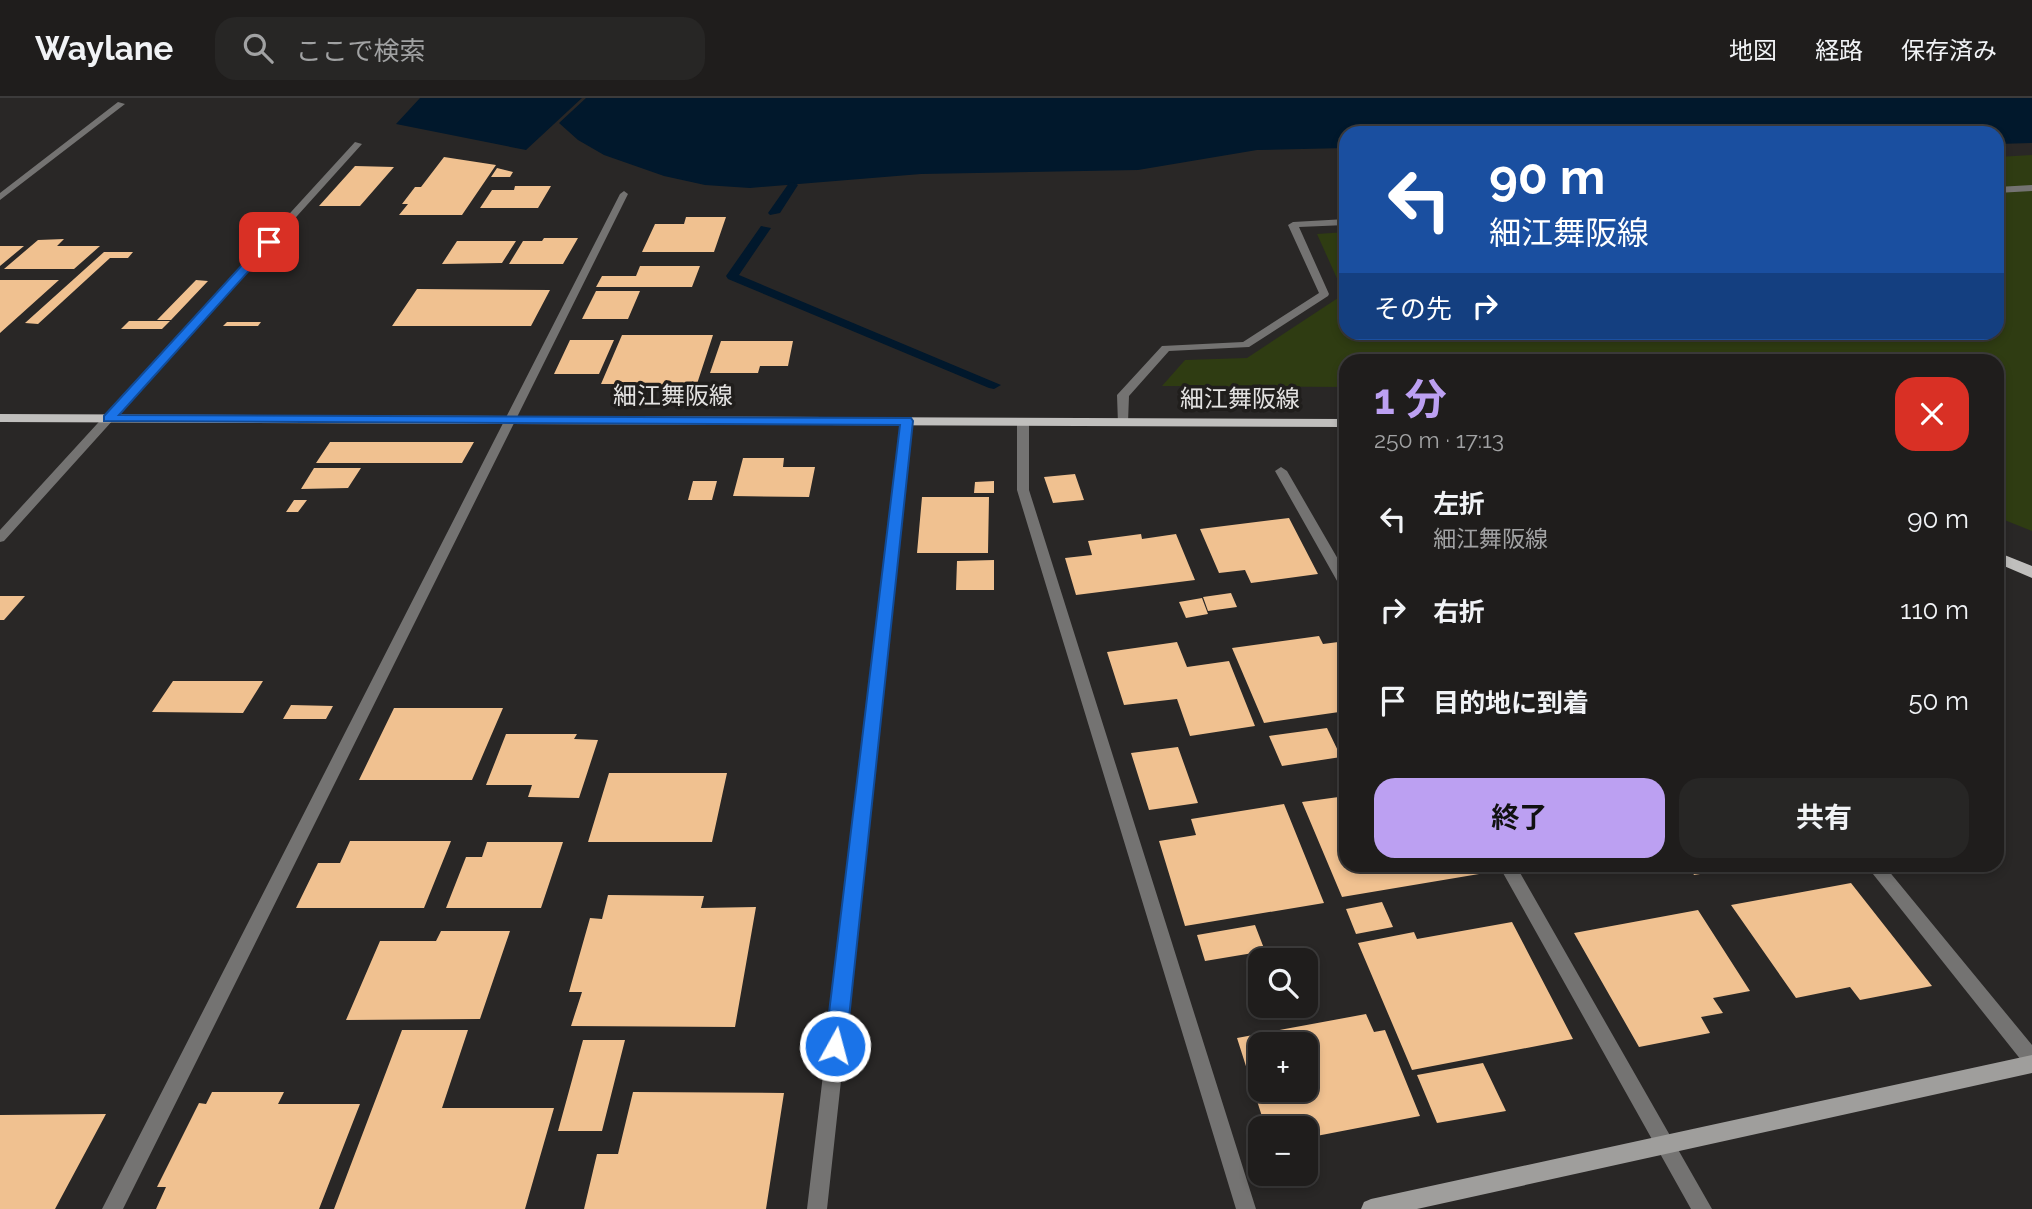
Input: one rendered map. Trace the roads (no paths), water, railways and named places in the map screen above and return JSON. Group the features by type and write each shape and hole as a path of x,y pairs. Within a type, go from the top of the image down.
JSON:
{"main road":[{"name":"細江舞阪線","path":"0,418 1339,423"},
{"path":"2004,560 2032,572"}],"street":[{"path":"0,197 121,104"},
{"path":"0,538 358,144"},
{"path":"2004,190 2032,188"},
{"path":"112,1209 624,194"},
{"path":"1122,422 1123,395 1167,348 1245,345 1324,294 1293,225 1339,222"},
{"path":"817,1209 907,421"},
{"path":"1023,421 1023,489 1246,1209"},
{"path":"1281,471 1339,572"},
{"path":"1511,872 1702,1209"},
{"path":"1880,872 2032,1059"},
{"path":"1371,1209 2032,1064"}],"water":[{"path":"420,98 582,98 526,150 396,124"},
{"path":"586,98 2032,98 2032,143 2004,144 2004,126 1339,126 1339,148 1257,150 1138,170 921,174 750,188 705,185 664,176 604,155 578,140 559,123"}],"waterway":[{"path":"774,213 793,185"},
{"path":"765,228 732,276 994,385"}]}
